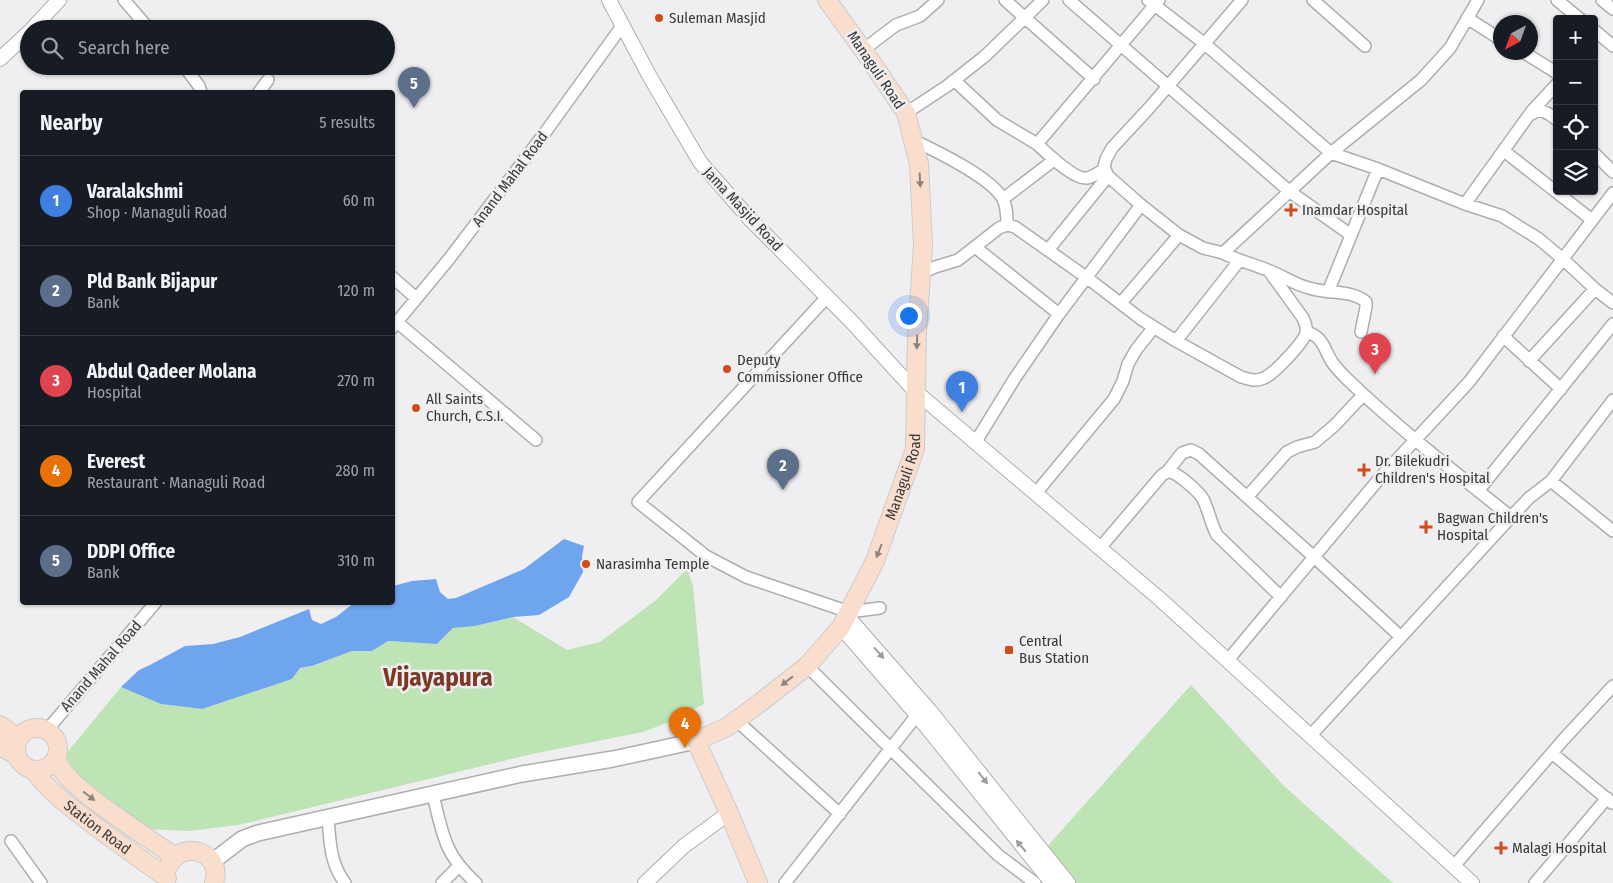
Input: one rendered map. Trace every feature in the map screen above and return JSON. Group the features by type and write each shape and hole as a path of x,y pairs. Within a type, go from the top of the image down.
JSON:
{"main road":[{"name":"Managuli Road","path":"696,741 727,727 807,666 846,618 875,561 915,449 915,391 923,245 919,164 906,113 827,0"},
{"path":"0,724 17,746 22,766 34,771 46,769 56,762 59,750 56,738 47,730 36,727 26,730 17,746"},
{"path":"212,862 242,838 258,833 522,774 613,759 696,741 758,883"},
{"path":"0,746 17,746"},
{"name":"Station Road","path":"56,762 72,784 126,824 175,856"},
{"name":"Station Road","path":"34,771 58,797 168,880"},
{"path":"168,880 168,870 175,856 191,850 199,852 212,862 215,870 214,883"}],"street":[{"path":"40,20 59,0"},
{"path":"124,0 141,20"},
{"name":"Jama Masjid Road","path":"609,0 700,162 749,218 827,297 915,391 1162,600 1472,883"},
{"path":"863,50 896,25 920,16 938,0"},
{"path":"1005,0 1094,79"},
{"path":"906,113 955,81 985,56 1043,0"},
{"path":"1069,0 1289,191 1352,235"},
{"path":"1048,250 1106,173 1106,159 1112,148 1169,86 1242,0"},
{"path":"1313,0 1364,46"},
{"path":"1223,253 1331,153 1421,80 1450,48 1478,0"},
{"path":"1557,0 1575,15"},
{"path":"1602,0 1613,9"},
{"path":"1037,144 1094,79 1154,2 1331,153 1378,169 1465,204 1502,216 1539,239 1613,303"},
{"path":"1467,18 1493,35"},
{"name":"Anand Mahal Road","path":"395,325 455,252 622,26"},
{"path":"1598,37 1613,46"},
{"path":"0,59 20,40"},
{"path":"1535,60 1553,71"},
{"path":"190,75 200,90"},
{"path":"260,90 268,80"},
{"path":"955,81 997,120 1037,144 1054,160 1079,178 1106,173"},
{"path":"1465,204 1529,115 1553,88"},
{"path":"1529,115 1540,110 1553,117"},
{"path":"913,140 969,170 995,189 1003,199 1008,213 1007,225"},
{"path":"1504,151 1592,220"},
{"path":"1598,157 1613,172"},
{"path":"1003,199 1054,160"},
{"path":"1328,292 1378,169"},
{"path":"1106,173 1140,205 1179,235 1204,248 1269,270 1309,288 1354,295 1361,298 1366,302 1361,332"},
{"path":"1228,660 1379,478 1469,382 1564,260 1613,193"},
{"path":"975,443 1015,378 1059,314 1140,205"},
{"path":"920,274 958,260 999,228 1007,225 1016,227 1154,327 1241,377 1251,380 1264,379 1273,373 1301,342 1306,332 1306,324 1303,318 1269,270"},
{"path":"1121,303 1179,235"},
{"path":"975,247 1059,314"},
{"path":"1176,341 1239,261"},
{"path":"395,280 416,298"},
{"path":"1530,361 1595,289"},
{"path":"827,297 638,502 706,556 746,577 846,618 930,711 1068,883"},
{"path":"1478,490 1613,324"},
{"path":"395,325 536,440"},
{"path":"1036,493 1114,399 1123,381 1128,364 1136,350 1154,327"},
{"path":"1306,332 1314,334 1322,342 1332,361 1343,375 1364,395 1415,440 1510,517"},
{"path":"1503,336 1561,389"},
{"path":"1247,497 1287,452 1315,442 1335,425 1364,395"},
{"path":"1311,735 1510,517 1529,498 1551,482 1613,400"},
{"path":"1100,548 1162,475 1168,472 1182,453 1191,450 1199,454 1314,557 1400,638"},
{"path":"1168,472 1173,473 1189,484 1202,497 1212,527 1217,535 1282,597"},
{"path":"1551,482 1613,531"},
{"name":"Anand Mahal Road","path":"47,730 153,605"},
{"path":"846,618 880,608"},
{"path":"846,618 917,715 1052,883"},
{"path":"807,666 998,856 1035,883"},
{"path":"1454,866 1613,686"},
{"path":"785,883 917,715"},
{"path":"736,720 840,814"},
{"path":"1535,883 1610,801 1552,753"},
{"path":"433,795 442,834 449,851 459,866 476,883"},
{"path":"645,883 684,846 729,813"},
{"path":"328,818 330,848 336,871 345,883"},
{"path":"11,841 41,883"},
{"path":"442,883 459,866"}],"green space":[{"path":"687,569 693,586 704,704 669,722 643,732 532,754 238,825 189,831 145,829 78,777 65,755 121,687 161,704 202,709 292,679 300,668 313,666 352,651 372,651 388,641 437,644 453,628 475,626 513,617 567,650 600,642 655,601"},
{"path":"1191,685 1283,785 1393,883 1067,883 1045,849"}],"water":[{"path":"564,539 584,546 582,556 583,572 569,597 539,615 513,617 475,626 453,628 437,644 388,641 372,651 352,651 312,666 300,668 292,679 202,709 161,704 121,687 139,670 185,646 213,644 240,637 309,609 312,620 321,624 336,617 351,605 395,605 395,585 412,581 436,579 440,592 448,599 456,598 524,569"}],"place":[{"name":"Suleman Masjid","path":"659,18"},
{"name":"DDPI Office","path":"414,108"},
{"name":"Inamdar Hospital","path":"1291,210"},
{"name":"Deputy Commissioner Office","path":"727,369"},
{"name":"Abdul Qadeer Molana","path":"1375,374"},
{"name":"All Saints Church, C.S.I.","path":"416,408"},
{"name":"Varalakshmi","path":"962,412"},
{"name":"Dr. Bilekudri Children's Hospital","path":"1364,470"},
{"name":"Pld Bank Bijapur","path":"783,490"},
{"name":"Bagwan Children's Hospital","path":"1426,527"},
{"name":"Narasimha Temple","path":"586,564"},
{"name":"Central Bus Station","path":"1009,650"},
{"name":"Everest","path":"685,748"},
{"name":"Malagi Hospital","path":"1501,848"}],"district":[{"name":"Vijayapura","path":"438,677"}]}
